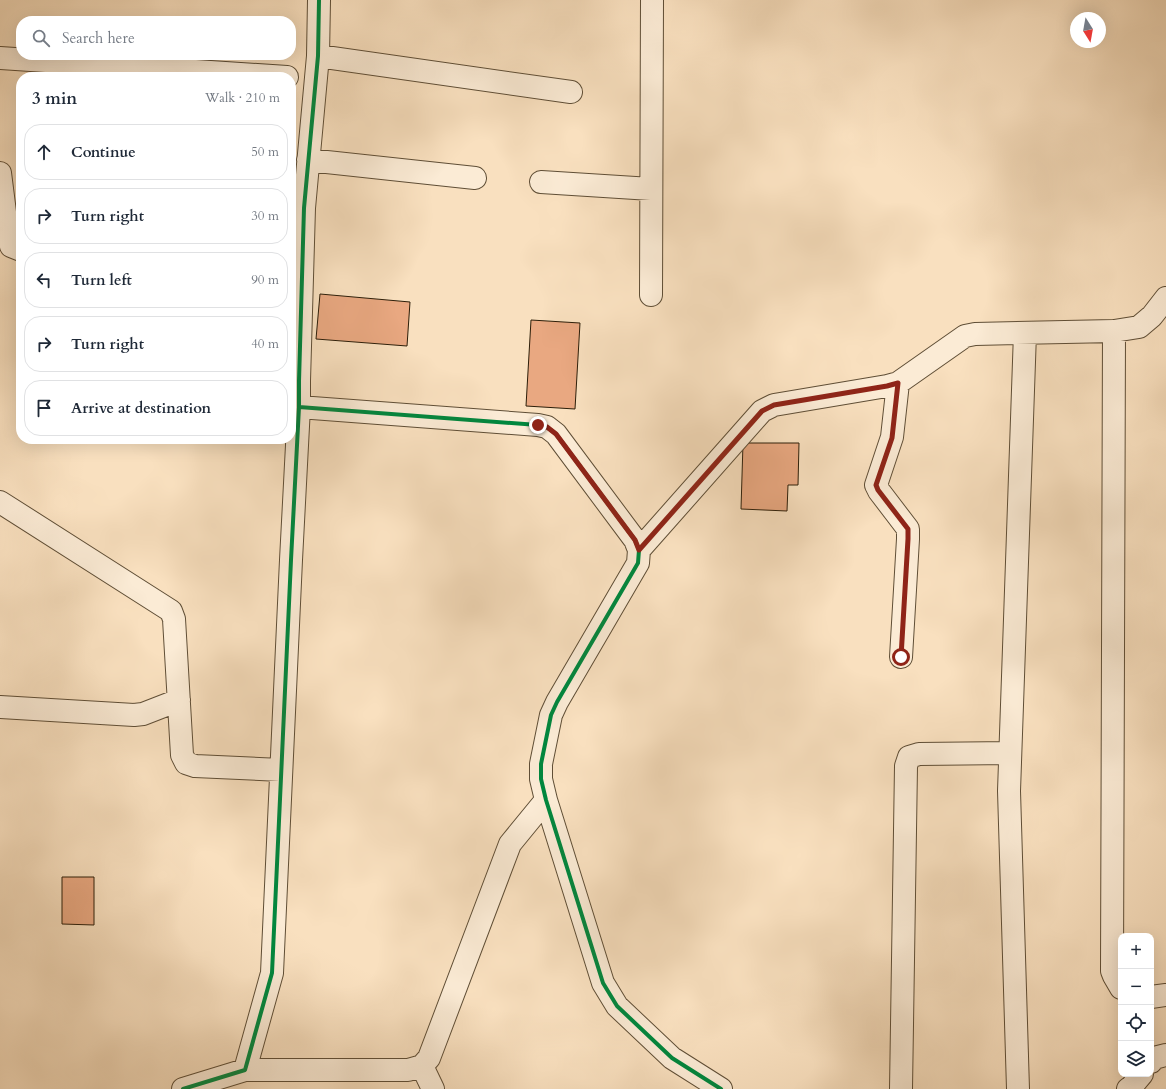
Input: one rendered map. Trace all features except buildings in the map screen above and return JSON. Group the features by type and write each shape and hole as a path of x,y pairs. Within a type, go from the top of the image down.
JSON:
{"street":[{"path":"296,318 297,256 304,208 318,56 318,0"},
{"path":"651,295 652,0"},
{"path":"318,56 571,92"},
{"path":"0,58 16,59"},
{"path":"30,60 211,72"},
{"path":"296,77 315,79"},
{"path":"308,160 475,178"},
{"path":"0,174 8,236 11,246 16,248"},
{"path":"541,182 651,189"},
{"path":"639,550 762,411 774,405 898,383 964,336 975,334 1114,331 1139,327 1152,316 1166,298"},
{"path":"1114,331 1112,971 1118,983"},
{"path":"1018,1089 1009,791 1025,333"},
{"path":"898,383 892,438 876,485 878,490 908,529 901,657"},
{"path":"245,1070 272,973 299,407 296,387"},
{"path":"299,407 538,425 547,427 556,434 635,540 639,550 638,563 557,702 551,715 541,764 541,779 546,800 603,983 617,1006 672,1058 721,1089"},
{"path":"0,502 171,611 174,619 182,755 186,763 195,766 281,770"},
{"path":"0,707 134,715 143,714 179,700"},
{"path":"901,1089 906,766 909,756 919,754 1010,753"},
{"path":"183,1089 245,1070 408,1070 422,1066 429,1058 510,844 546,800"},
{"path":"1154,997 1166,995"},
{"path":"1154,1058 1166,1055"},
{"path":"422,1066 433,1089"}],"cycle path":[{"path":"183,1089 245,1070 272,973 299,407 304,208 318,56 319,0"},
{"path":"299,407 538,425 547,427 556,434 635,540 639,550 638,563 557,702 551,715 541,764 541,779 546,800 603,983 617,1006 672,1058 721,1089"}],"route":[{"path":"538,425 547,427 556,434 635,540 639,550 762,411 774,405 788,402 898,383 892,438 876,485 878,490 908,529 901,657"}]}
